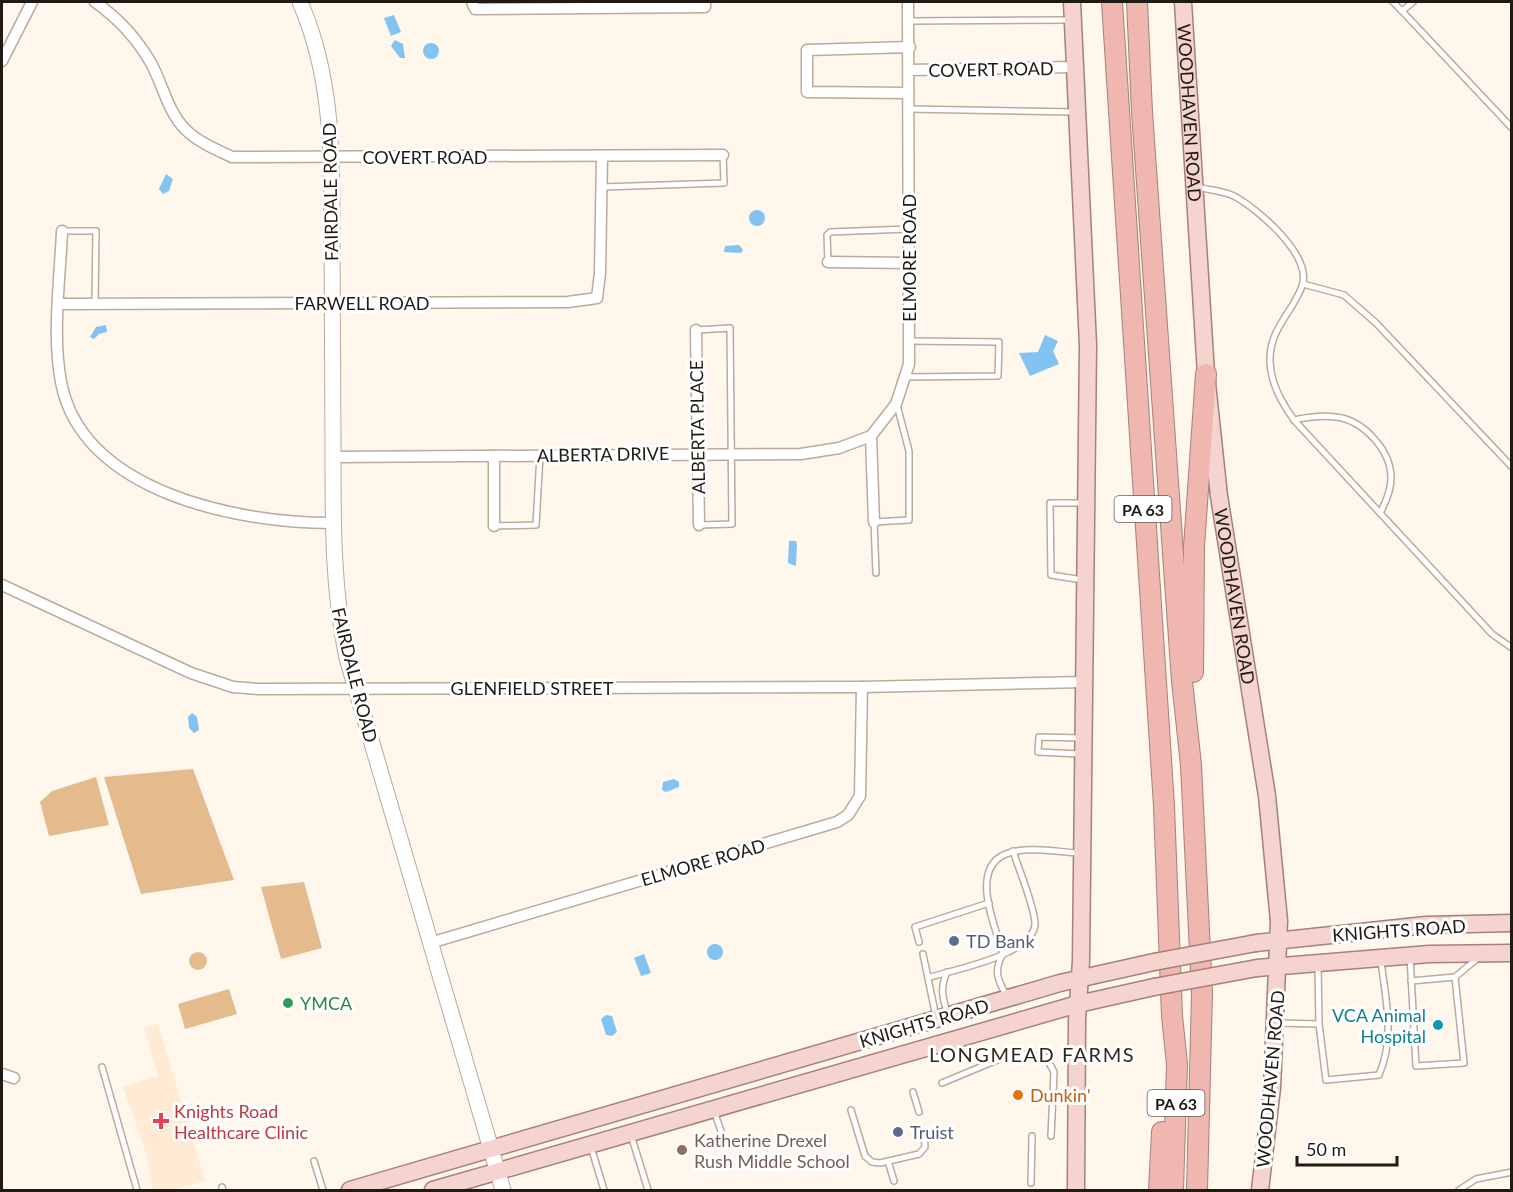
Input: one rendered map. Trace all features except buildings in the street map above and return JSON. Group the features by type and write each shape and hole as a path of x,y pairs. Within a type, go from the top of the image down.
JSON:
{"highway":[{"name":"PA 63","path":"1112,2 1164,806 1172,1016 1177,1064 1173,1191"},
{"name":"PA 63","path":"1137,2 1143,136 1181,669 1191,765 1202,993 1197,1191"},
{"path":"1191,765 1194,547 1206,374"},
{"path":"1159,1191 1165,1066 1172,1016"}],"main road":[{"path":"1072,2 1088,322 1076,1191"},
{"name":"WOODHAVEN ROAD","path":"1182,2 1206,374 1219,496 1267,796 1280,940 1272,1088 1260,1191"},
{"name":"KNIGHTS ROAD","path":"350,1191 1080,978 1256,943 1426,924 1512,923"},
{"name":"KNIGHTS ROAD","path":"433,1191 1078,1004 1154,987 1257,968 1410,955 1512,953"},
{"path":"942,1017 956,1040"},
{"path":"701,1088 711,1110"}],"street":[{"path":"2,61 32,2"},
{"name":"COVERT ROAD","path":"95,2 118,20 134,39 151,63 171,111 185,129 203,144 232,157 723,155"},
{"name":"FAIRDALE ROAD","path":"300,2 313,30 327,87 332,157 332,523 337,611 356,687 430,943 493,1149 503,1191"},
{"path":"472,2 475,9 705,7 705,2"},
{"name":"ELMORE ROAD","path":"871,436 897,404 906,377 910,263 908,2"},
{"name":"COVERT ROAD","path":"908,93 807,92 807,50 910,47"},
{"name":"COVERT ROAD","path":"909,70 1074,67"},
{"name":"FARWELL ROAD","path":"59,304 568,302 597,298 600,273 602,156"},
{"path":"62,231 59,304 61,382 70,411 88,438 110,460 174,496 221,511 292,523 332,523"},
{"path":"828,262 910,263"},
{"name":"ALBERTA PLACE","path":"696,330 699,525"},
{"path":"871,436 874,522"},
{"name":"ALBERTA DRIVE","path":"333,457 818,453 871,436"},
{"path":"494,456 494,526"},
{"name":"GLENFIELD STREET","path":"2,585 215,682 258,689 862,687 1084,682"},
{"name":"ELMORE ROAD","path":"430,943 837,822 848,815 860,796 862,687"},
{"path":"2,1074 14,1078"}],"lane":[{"path":"1393,2 1512,128"},
{"path":"1402,11 1413,2"},
{"path":"909,21 1072,20"},
{"path":"908,109 1077,112"},
{"path":"602,187 724,183 723,155"},
{"path":"1194,186 1233,195 1270,223 1299,256 1303,284 1274,336 1270,369 1276,396 1294,420 1492,634 1512,648"},
{"path":"828,262 827,235 830,232 909,228"},
{"path":"62,231 96,231 95,304"},
{"path":"1303,284 1344,295 1376,323 1512,467"},
{"path":"696,330 730,328 732,453 732,524 699,525"},
{"path":"906,377 998,376 999,342 909,341"},
{"path":"876,573 874,522 909,520 909,451 897,404"},
{"path":"1294,420 1314,416 1337,417 1356,423 1375,440 1388,459 1391,477 1388,499 1380,513"},
{"path":"494,526 537,525 540,455"},
{"path":"1084,580 1051,575 1050,503 1085,503"},
{"path":"1039,737 1083,746 1038,752 1039,737"},
{"path":"1008,998 998,982 996,969 1003,954 985,888 989,869 999,857 1013,851 1082,853"},
{"path":"930,977 1021,947 1030,938 1035,924 1013,851"},
{"path":"919,942 915,927 989,903"},
{"path":"1411,981 1455,977 1484,953"},
{"path":"923,954 942,1017"},
{"path":"1410,955 1416,1066 1464,1063 1455,977"},
{"path":"1318,963 1319,1024 1326,1080 1379,1075 1388,1054 1389,1023 1381,958"},
{"path":"942,1017 941,984 947,972"},
{"path":"1276,1023 1319,1024"},
{"path":"942,1083 1014,1053 1046,1057 1054,1072 1051,1136"},
{"path":"102,1067 137,1191"},
{"path":"913,1092 919,1112"},
{"path":"711,1110 721,1131"},
{"path":"851,1110 865,1156 872,1162 919,1154 925,1147 924,1133"},
{"path":"630,1134 648,1191"},
{"path":"1031,1183 1032,1137"},
{"path":"591,1145 604,1191"},
{"path":"314,1161 323,1191"},
{"path":"888,1161 894,1181"},
{"path":"1458,1191 1476,1179 1512,1172"}],"shaded area":[{"path":"193,769 234,880 141,894 104,777"},
{"path":"96,777 109,825 49,836 40,802 52,791"},
{"path":"304,882 322,948 281,959 261,887"},
{"path":"194,952 202,952 207,957 205,968 194,970 189,965 189,957"},
{"path":"229,989 237,1014 185,1029 178,1004"},
{"name":"Knights Road Healthcare Clinic","path":"158,1024 205,1181 172,1190 153,1190 147,1156 123,1087 158,1076 144,1028"}],"water":[{"path":"394,15 401,32 391,36 384,18"},
{"path":"395,40 403,44 405,58 400,58 391,46"},
{"path":"431,43 439,51 431,59 423,51"},
{"path":"166,174 173,179 169,191 163,194 159,189"},
{"path":"757,210 763,212 765,218 763,224 757,226 751,224 749,218 751,212"},
{"path":"739,245 743,250 741,253 724,252 725,246"},
{"path":"106,325 107,332 99,334 94,339 90,337 96,327"},
{"path":"1045,335 1058,341 1053,351 1059,364 1030,376 1019,353 1038,352"},
{"path":"789,541 796,541 797,544 796,566 788,563"},
{"path":"192,713 197,717 199,730 194,733 189,728 188,717"},
{"path":"674,779 679,782 679,787 666,792 662,790 663,782"},
{"path":"712,944 718,944 723,952 721,958 712,960 707,955 707,949"},
{"path":"644,954 651,973 641,976 634,958"},
{"path":"606,1015 612,1016 617,1032 612,1036 606,1035 601,1019"}],"place":[{"name":"TD Bank","path":"954,941"},
{"name":"YMCA","path":"288,1003"},
{"name":"VCA Animal Hospital","path":"1438,1025"},
{"name":"Dunkin'","path":"1018,1095"},
{"name":"Knights Road Healthcare Clinic","path":"161,1121"},
{"name":"Truist","path":"898,1132"},
{"name":"Katherine Drexel Rush Middle School","path":"682,1150"}],"district":[{"name":"LONGMEAD FARMS","path":"1032,1054"}]}
